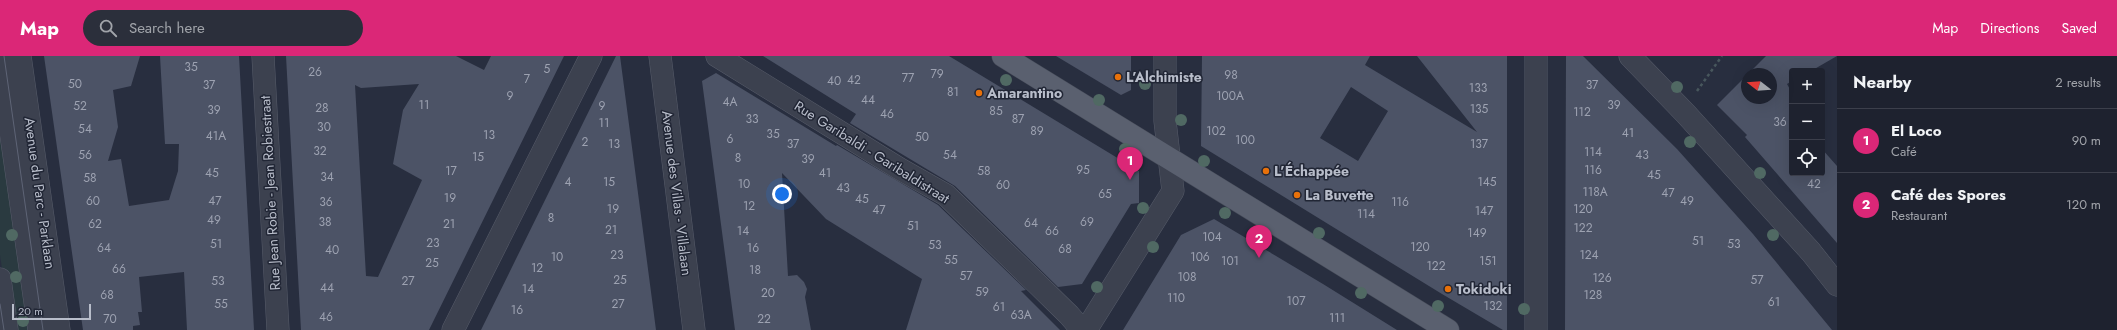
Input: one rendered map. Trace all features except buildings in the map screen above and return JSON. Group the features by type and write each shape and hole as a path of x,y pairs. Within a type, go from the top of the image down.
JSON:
{"main road":[{"path":"1003,56 1448,330"}],"street":[{"name":"Avenue du Parc - Parklaan","path":"20,56 59,330"},
{"name":"Rue Jean Robie - Jean Robiestraat","path":"263,56 278,330"},
{"path":"453,330 591,56"},
{"name":"Avenue des Villas - Villalaan","path":"660,56 694,330"},
{"name":"Rue Garibaldi - Garibaldistraat","path":"717,56 900,169 946,195 1069,315 1082,330"},
{"path":"1086,330 1173,191 1165,121 1165,56"},
{"path":"1536,56 1536,330"},
{"path":"1630,56 1682,110 1811,252 1837,285"},
{"name":"Avenue du Parc - Parklaan","path":"0,58 39,330"},
{"path":"0,279 7,330"}],"path":[{"path":"1682,110 1722,56"}],"shaded area":[{"path":"0,71 37,330 11,330 0,255"}],"tram line":[{"path":"4,56 43,330"},
{"path":"0,304 4,330"}],"place":[{"name":"L’Alchimiste","path":"1118,77"},
{"name":"Amarantino","path":"979,93"},
{"name":"L’Échappée","path":"1266,171"},
{"name":"El Loco","path":"1130,180"},
{"name":"La Buvette","path":"1297,195"},
{"name":"Café des Spores","path":"1259,258"},
{"name":"Tokidoki","path":"1448,289"}]}
